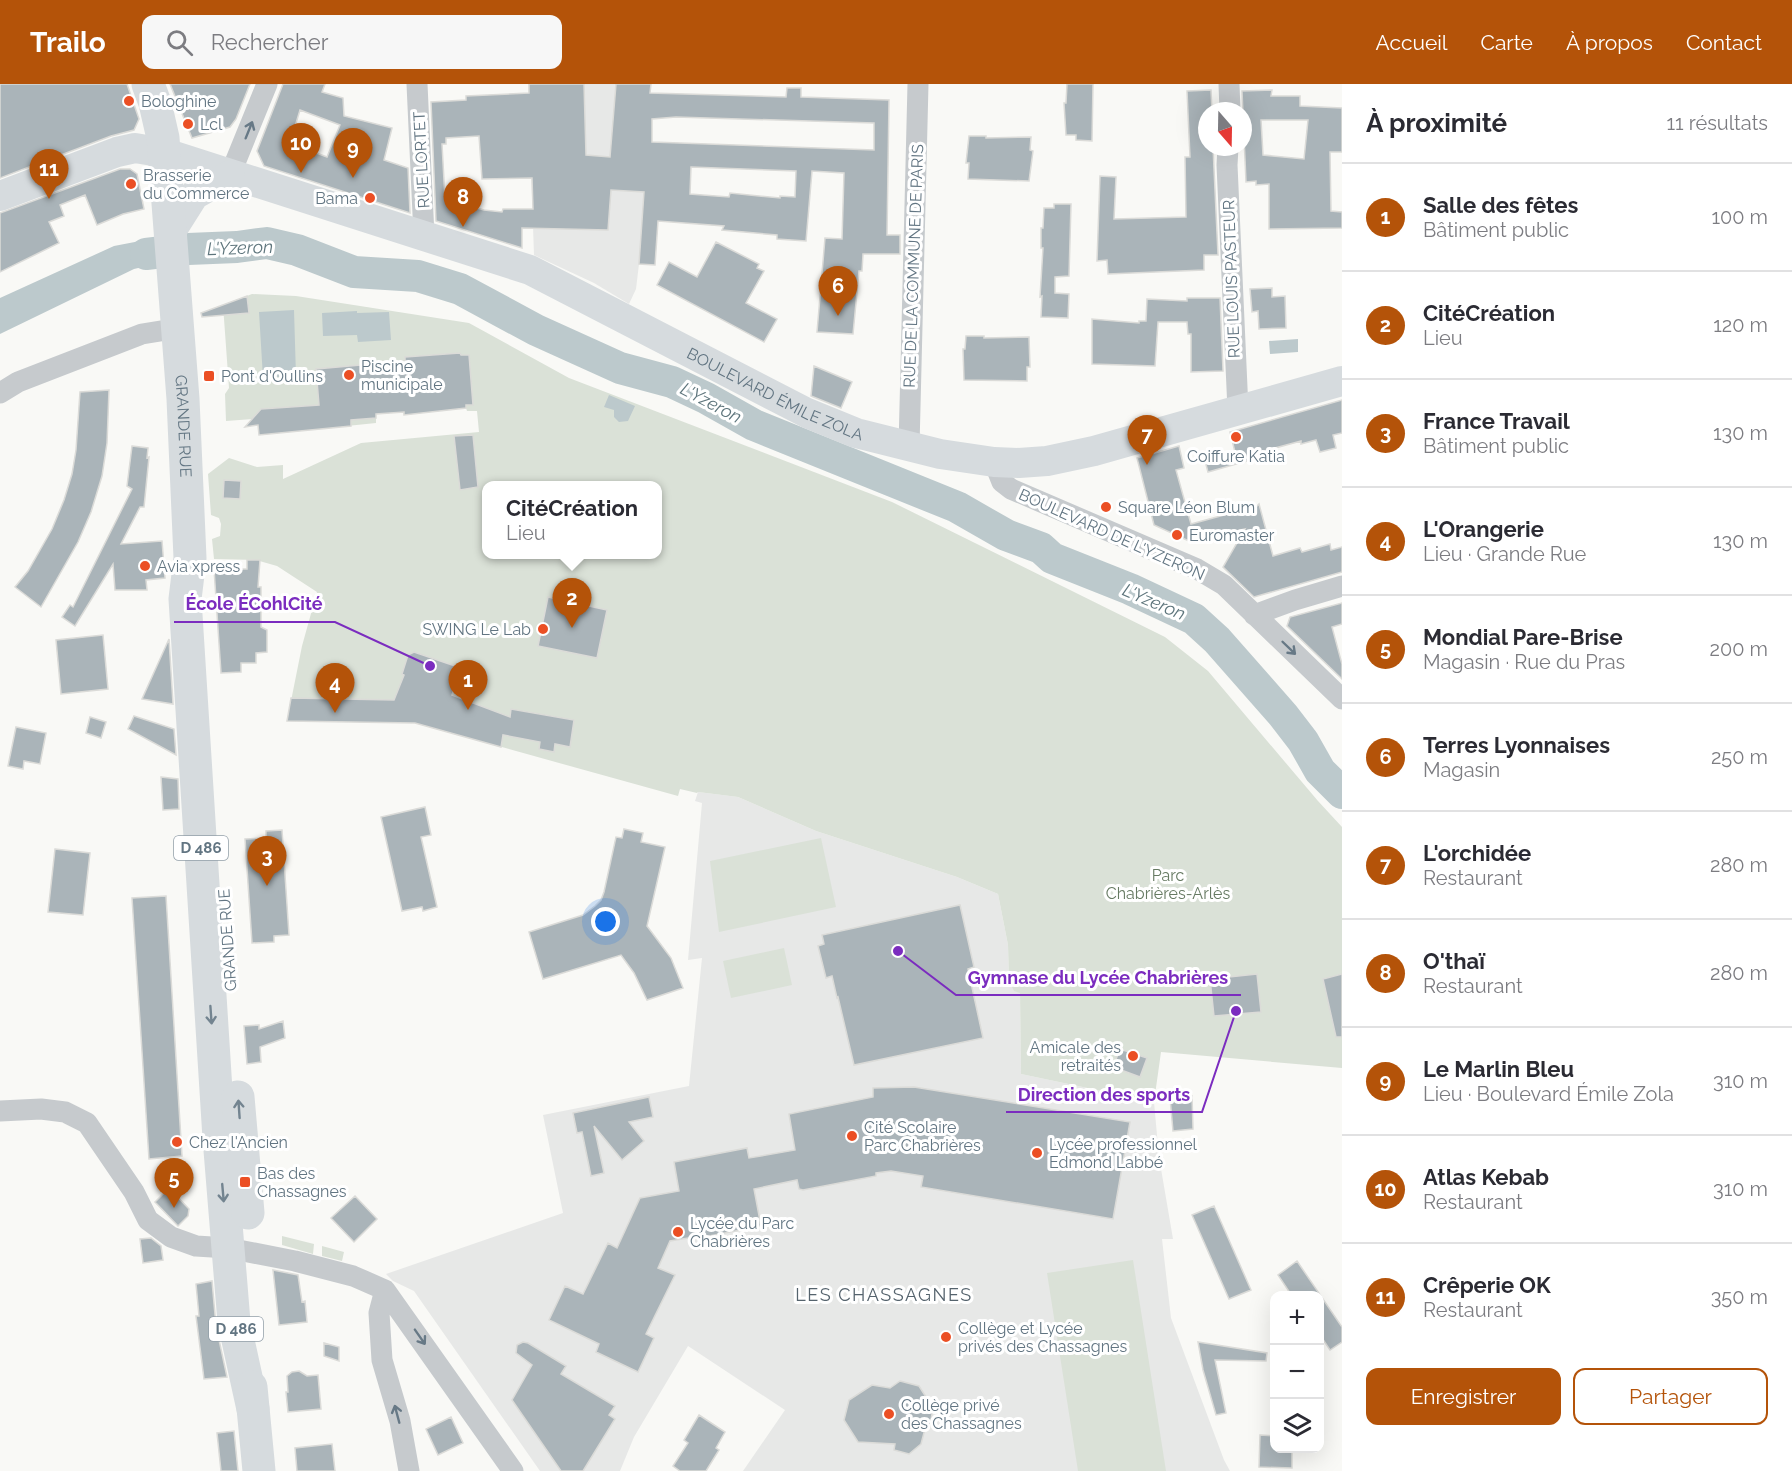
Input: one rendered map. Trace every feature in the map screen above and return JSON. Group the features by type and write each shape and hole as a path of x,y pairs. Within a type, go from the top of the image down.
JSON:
{"main road":[{"name":"D 486","path":"148,84 157,112 165,153 179,197"},
{"name":"BOULEVARD ÉMILE ZOLA","path":"0,196 117,152 135,148 165,153 530,270 787,404 856,433 909,447 994,462 1019,463 1056,459 1094,451 1342,381"},
{"path":"179,197 230,175"},
{"name":"GRANDE RUE","path":"179,197 170,233 179,328 190,558 202,595 238,1250"},
{"name":"D 486","path":"238,1250 247,1324 259,1471"}],"street":[{"path":"230,175 267,84"},
{"name":"RUE LORTET","path":"417,84 424,236"},
{"name":"RUE DE LA COMMUNE DE PARIS","path":"909,447 918,84"},
{"path":"1229,84 1230,102"},
{"name":"RUE LOUIS PASTEUR","path":"1228,156 1238,410"},
{"path":"0,393 18,382 142,334 179,328"},
{"name":"BOULEVARD DE L'YZERON","path":"994,462 1002,482 1011,489 1197,569 1224,585 1342,699"},
{"path":"1254,615 1342,586"},
{"path":"0,1111 41,1109 65,1112 87,1123 134,1192 148,1220 171,1237 205,1247 238,1250 353,1276 386,1290 513,1471"},
{"path":"386,1290 379,1313 382,1360 400,1421 409,1471"}],"shaded area":[{"path":"528,84 651,84 639,264 636,289 629,304 594,283 534,255"},
{"name":"L'Yzeron","path":"140,241 187,241 189,256 134,269 0,334 0,298 114,246"},
{"path":"294,310 296,376 263,378 259,312"},
{"path":"357,311 357,313 389,312 391,340 358,342 357,335 323,336 322,313"},
{"path":"1298,339 1298,352 1270,354 1269,341"},
{"path":"609,395 635,406 628,421 619,422 614,417 614,410 604,407"},
{"name":"Cité Scolaire Parc Chabrières","path":"698,792 738,797 816,831 957,877 998,894 1008,945 1009,981 1020,992 1021,1074 1154,1102 1159,1157 1173,1239 1162,1239 1171,1318 1230,1471 743,1471 785,1410 688,1346 634,1437 620,1471 540,1471 414,1291 393,1281 386,1274 563,1213 543,1115 689,1086 702,958 688,960 702,803 695,801"}],"green space":[{"name":"Parc Chabrières-Arlès","path":"252,294 296,296 469,323 569,378 892,502 1165,637 1208,671 1342,827 1342,1068 1161,1052 1154,1102 1021,1074 1020,993 1014,991 1009,981 1008,945 998,894 957,877 816,831 738,797 680,789 678,796 415,723 287,721 302,646 317,592 277,566 256,560 214,559 212,539 220,536 221,524 219,518 211,515 208,474 229,458 257,467 283,465 283,479 361,443 479,432 477,411 467,411 466,408 440,408 440,411 404,415 403,412 376,414 376,423 259,435 259,426 254,426 253,419 226,421 225,394 229,388 223,305"},
{"path":"821,838 836,907 719,932 710,861"},
{"path":"784,948 792,985 731,998 723,961"},
{"path":"282,1236 314,1244 313,1254 282,1245"},
{"path":"322,1246 344,1252 342,1261 322,1256"},
{"path":"1133,1260 1166,1471 1078,1471 1047,1273"}],"building":[{"path":"0,84 127,84 139,119 134,130 111,136 0,178"},
{"path":"170,84 250,84 236,119 230,127 192,138"},
{"path":"283,84 325,84 322,92 343,98 344,116 392,128 384,160 408,168 410,213 264,166 257,151","holes":["300,110 340,125 327,157 290,143"]},
{"path":"529,84 584,84 586,155 610,157 616,84 651,84 650,93 786,97 787,88 801,88 801,97 889,100 887,235 900,235 900,254 863,254 862,271 859,271 853,334 817,332 825,238 842,239 844,173 812,171 806,241 777,239 777,235 722,230 724,226 658,221 655,265 639,264 644,192 611,190 608,230 522,228 522,248 436,221 431,102 466,100 466,96 529,93","holes":["676,117 874,123 874,150 652,142 652,119","479,136 482,179 532,178 533,209 503,209 502,212 484,210 445,199 442,144 446,144 446,138","691,167 796,171 795,197 780,196 780,198 730,193 729,197 690,194"]},
{"path":"1067,84 1093,84 1092,141 1076,140 1076,135 1066,135 1064,103 1066,103"},
{"path":"1211,90 1212,102 1198,102 1198,156 1213,156 1218,255 1204,255 1204,270 1108,274 1107,260 1097,261 1100,176 1116,177 1114,219 1186,217 1185,157 1190,157 1187,91"},
{"path":"1272,90 1271,96 1300,96 1300,106 1342,108 1342,152 1330,152 1331,211 1342,212 1342,228 1269,229 1269,184 1256,185 1256,181 1246,182 1245,156 1252,156 1252,102 1242,102 1242,91","holes":["1261,120 1308,120 1304,159 1263,155"]},
{"path":"969,136 1031,137 1030,150 1033,151 1029,181 968,179 969,163 966,163"},
{"path":"120,169 130,169 137,174 144,209 123,214 97,225 85,195 60,205 64,216 49,222 59,243 0,272 0,213"},
{"path":"1054,204 1071,204 1069,276 1055,277 1055,293 1069,294 1068,318 1041,317 1043,248 1041,248 1041,228 1043,228 1044,208 1054,208"},
{"path":"716,242 759,264 757,268 764,271 746,303 777,319 764,342 657,285 669,262 697,277"},
{"path":"1272,288 1272,297 1285,296 1286,328 1259,329 1258,311 1252,312 1250,289"},
{"path":"247,296 249,313 202,317 201,313"},
{"path":"1187,298 1220,298 1223,371 1191,372 1191,334 1188,334 1187,322 1158,322 1155,366 1092,364 1092,319 1139,323 1139,321 1146,321 1147,299 1187,301"},
{"path":"966,336 1029,337 1030,367 1027,367 1027,381 964,380 963,349 965,349"},
{"path":"460,353 469,355 473,405 466,405 466,408 404,415 404,412 376,414 376,418 351,420 351,426 259,435 258,425 245,427 261,409 319,405 316,369 405,361 405,357"},
{"path":"814,366 852,382 841,408 811,396"},
{"path":"109,390 107,443 102,476 91,512 78,542 41,607 15,587 28,571 52,529 64,500 76,450 80,392"},
{"path":"1342,400 1342,433 1333,435 1336,448 1320,452 1316,440 1301,444 1301,441 1253,454 1254,459 1208,472 1205,461 1235,452 1230,432"},
{"path":"473,435 478,487 460,490 454,436"},
{"path":"132,446 148,448 144,507 140,507 121,544 162,541 165,578 146,580 147,590 115,590 113,564 75,626 62,617 70,605 73,607 132,489 127,486"},
{"path":"1179,446 1184,468 1176,470 1191,524 1259,504 1273,556 1300,548 1302,552 1330,544 1331,550 1342,547 1342,572 1254,597 1223,567 1245,529 1191,542 1154,525 1137,458"},
{"path":"224,480 241,481 240,499 223,498"},
{"path":"247,560 260,560 258,587 261,587 261,627 267,630 267,652 256,653 256,663 241,663 241,672 221,673 214,569 247,569"},
{"path":"548,597 607,610 597,658 538,646"},
{"path":"1342,603 1342,624 1332,627 1342,664 1342,679 1287,626 1290,617"},
{"path":"103,635 108,689 61,694 56,640"},
{"path":"169,639 173,704 142,699"},
{"path":"414,652 461,668 452,695 510,717 511,709 574,720 570,747 555,744 554,752 539,749 540,742 503,735 501,747 415,723 287,721 291,698 394,700 404,675 402,674 408,655"},
{"path":"134,716 174,729 176,755 128,729"},
{"path":"90,717 106,722 101,738 86,733"},
{"path":"16,727 46,733 40,764 24,761 23,769 8,766"},
{"path":"161,777 178,779 179,809 163,810"},
{"path":"425,807 431,835 421,837 437,907 423,911 422,907 402,911 381,817"},
{"path":"624,829 643,833 641,842 665,847 647,926 671,958 683,988 647,1000 634,973 621,955 543,979 529,932 583,915 601,900 616,837 622,838"},
{"path":"282,830 289,935 274,936 274,942 252,943 245,839 266,838 266,831"},
{"path":"55,849 90,853 83,915 48,912"},
{"path":"166,896 182,1156 149,1159 132,898"},
{"path":"960,905 974,967 968,969 983,1038 854,1065 832,976 826,978 818,946 824,944 822,935"},
{"path":"1257,974 1261,1012 1214,1016 1210,979"},
{"path":"1342,974 1342,1037 1336,1037 1323,979"},
{"path":"283,1021 285,1038 260,1047 261,1062 247,1064 244,1026 259,1025 259,1029"},
{"path":"1120,1049 1147,1058 1140,1077 1113,1067"},
{"name":"Lycée du Parc Chabrières","path":"914,1087 1130,1122 1113,1219 921,1187 923,1176 891,1171 803,1190 799,1189 797,1180 754,1189 761,1226 689,1240 688,1238 670,1241 658,1268 675,1275 646,1334 654,1338 638,1372 596,1352 599,1344 549,1320 565,1286 583,1294 608,1243 617,1248 640,1198 679,1191 674,1162 747,1148 749,1158 795,1150 789,1114 873,1097 873,1088"},
{"path":"1192,1096 1193,1129 1173,1131 1170,1098"},
{"path":"649,1097 653,1117 629,1122 644,1141 622,1160 594,1126 604,1173 591,1176 582,1132 577,1133 573,1113"},
{"path":"169,1188 189,1209 188,1216 178,1226 155,1202"},
{"path":"355,1196 377,1219 354,1242 331,1218"},
{"path":"1214,1206 1251,1290 1229,1299 1192,1215"},
{"path":"151,1238 161,1246 163,1260 143,1263 140,1239"},
{"path":"1297,1261 1317,1291 1289,1291 1278,1275"},
{"path":"273,1270 298,1275 302,1302 305,1301 307,1322 279,1325"},
{"path":"212,1281 216,1326 227,1377 204,1379 196,1316 199,1316 196,1284"},
{"path":"1324,1301 1342,1327 1342,1342 1330,1350 1324,1341"},
{"path":"523,1342 566,1366 561,1374 615,1406 609,1415 615,1419 583,1471 561,1471 512,1400 532,1365 516,1353 517,1345"},
{"path":"1198,1342 1267,1353 1266,1361 1215,1360 1226,1413 1216,1415 1203,1370"},
{"path":"324,1343 339,1347 339,1361 324,1356"},
{"path":"299,1371 307,1376 318,1375 321,1409 288,1412 287,1376"},
{"name":"Collège privé des Chassagnes","path":"900,1381 919,1386 933,1408 930,1426 925,1429 921,1444 909,1454 894,1450 895,1444 858,1442 844,1420 849,1400 872,1385 890,1388"},
{"path":"699,1415 725,1432 716,1448 719,1450 706,1471 680,1471 673,1466 688,1443 684,1440"},
{"path":"451,1417 463,1443 438,1455 426,1429"},
{"path":"234,1431 238,1471 221,1471 217,1433"},
{"path":"1260,1435 1270,1436 1270,1453 1292,1453 1292,1468 1259,1467"},
{"path":"332,1444 335,1471 297,1471 295,1448"}],"waterway":[{"name":"L'Yzeron","path":"146,254 267,243 297,250 354,272 418,276 460,289 536,330 620,368 672,382 754,425 957,507 1006,535 1041,548 1052,558 1130,589 1194,619 1217,640 1283,715 1303,741 1320,771 1342,793"}],"place":[{"name":"Bologhine","path":"129,101"},
{"name":"Lcl","path":"188,124"},
{"name":"Atlas Kebab","path":"301,173"},
{"name":"Le Marlin Bleu","path":"353,178"},
{"name":"Brasserie du Commerce","path":"131,184"},
{"name":"Bama","path":"370,198"},
{"name":"Crêperie OK","path":"49,199"},
{"name":"O'thaï","path":"463,227"},
{"name":"Terres Lyonnaises","path":"838,316"},
{"name":"Piscine municipale","path":"349,375"},
{"name":"Pont d'Oullins","path":"209,376"},
{"name":"Coiffure Katia","path":"1236,437"},
{"name":"L'orchidée","path":"1147,465"},
{"name":"Square Léon Blum","path":"1106,507"},
{"name":"Euromaster","path":"1177,535"},
{"name":"Avia xpress","path":"145,566"},
{"name":"CitéCréation","path":"572,628"},
{"name":"SWING Le Lab","path":"543,629"},
{"name":"École ÉCohlCité","path":"430,666"},
{"name":"Salle des fêtes","path":"468,710"},
{"name":"L'Orangerie","path":"335,713"},
{"name":"France Travail","path":"267,886"},
{"name":"Gymnase du Lycée Chabrières","path":"898,951"},
{"name":"Direction des sports","path":"1236,1011"},
{"name":"Amicale des retraités","path":"1133,1056"},
{"name":"Cité Scolaire Parc Chabrières","path":"852,1136"},
{"name":"Chez l'Ancien","path":"177,1142"},
{"name":"Lycée professionnel Edmond Labbé","path":"1037,1153"},
{"name":"Bas des Chassagnes","path":"245,1182"},
{"name":"Mondial Pare-Brise","path":"174,1208"},
{"name":"Lycée du Parc Chabrières","path":"678,1232"},
{"name":"Collège et Lycée privés des Chassagnes","path":"946,1337"},
{"name":"Collège privé des Chassagnes","path":"889,1414"}],"district":[{"name":"LES CHASSAGNES","path":"884,1295"}]}
